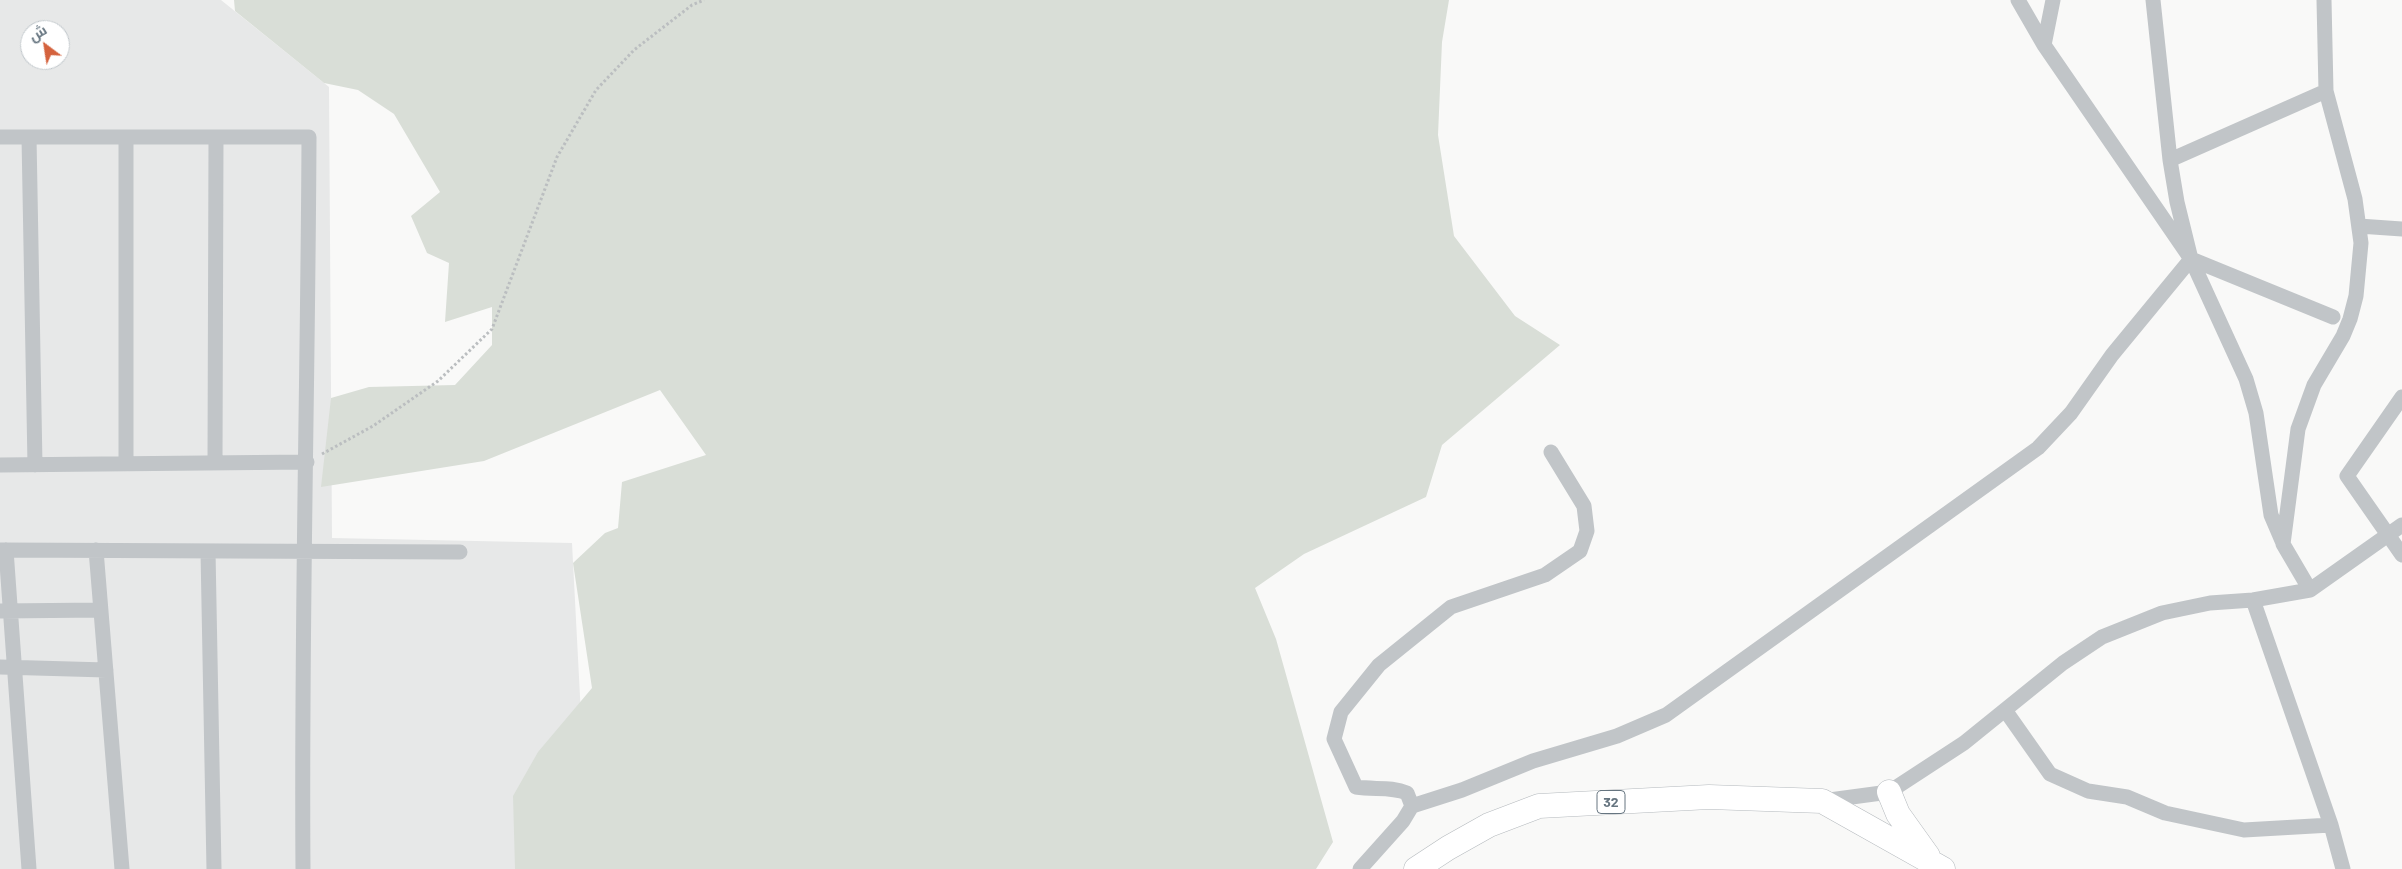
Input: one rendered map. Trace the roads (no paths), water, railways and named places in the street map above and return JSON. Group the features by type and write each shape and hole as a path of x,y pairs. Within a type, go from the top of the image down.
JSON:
{"main road":[{"path":"1889,792 1898,814 1939,866"},
{"name":"32","path":"1416,869 1448,848 1489,826 1539,806 1709,797 1822,801 1939,866"}],"street":[{"path":"2018,0 2044,45 2191,259 2246,379 2256,413 2271,515 2283,544 2310,590"},
{"path":"2044,45 2054,0"},
{"path":"2153,0 2170,160 2177,202 2191,259"},
{"path":"2283,544 2298,429 2314,385 2343,336 2356,296 2360,261 2359,226 2352,185 2326,91 2324,0"},
{"path":"2170,160 2326,91"},
{"path":"0,137 309,137 303,869"},
{"path":"29,137 35,464"},
{"path":"126,137 126,464"},
{"path":"216,137 216,463"},
{"path":"2359,226 2402,229"},
{"path":"2191,259 2333,317"},
{"path":"1360,869 1403,821 1412,806 1462,790 1533,761 1617,736 1666,715 2038,448 2071,413 2112,356 2191,259"},
{"path":"2402,396 2346,476 2402,555"},
{"path":"1412,806 1407,793 1396,788 1375,790 1356,787 1334,739 1341,712 1379,665 1451,607 1545,575 1580,551 1587,530 1584,506 1551,452"},
{"path":"0,464 307,462"},
{"path":"1822,801 1889,792 1964,743 2063,663 2102,637 2162,613 2210,603 2253,600 2310,590 2402,525"},
{"path":"29,869 7,667 3,550 460,552"},
{"path":"96,550 122,869"},
{"path":"208,551 214,869"},
{"path":"2253,600 2331,825 2343,869"},
{"path":"5,611 101,610"},
{"path":"7,667 106,670"},
{"path":"2005,710 2050,774 2088,791 2127,797 2165,813 2244,830 2331,825"}]}
